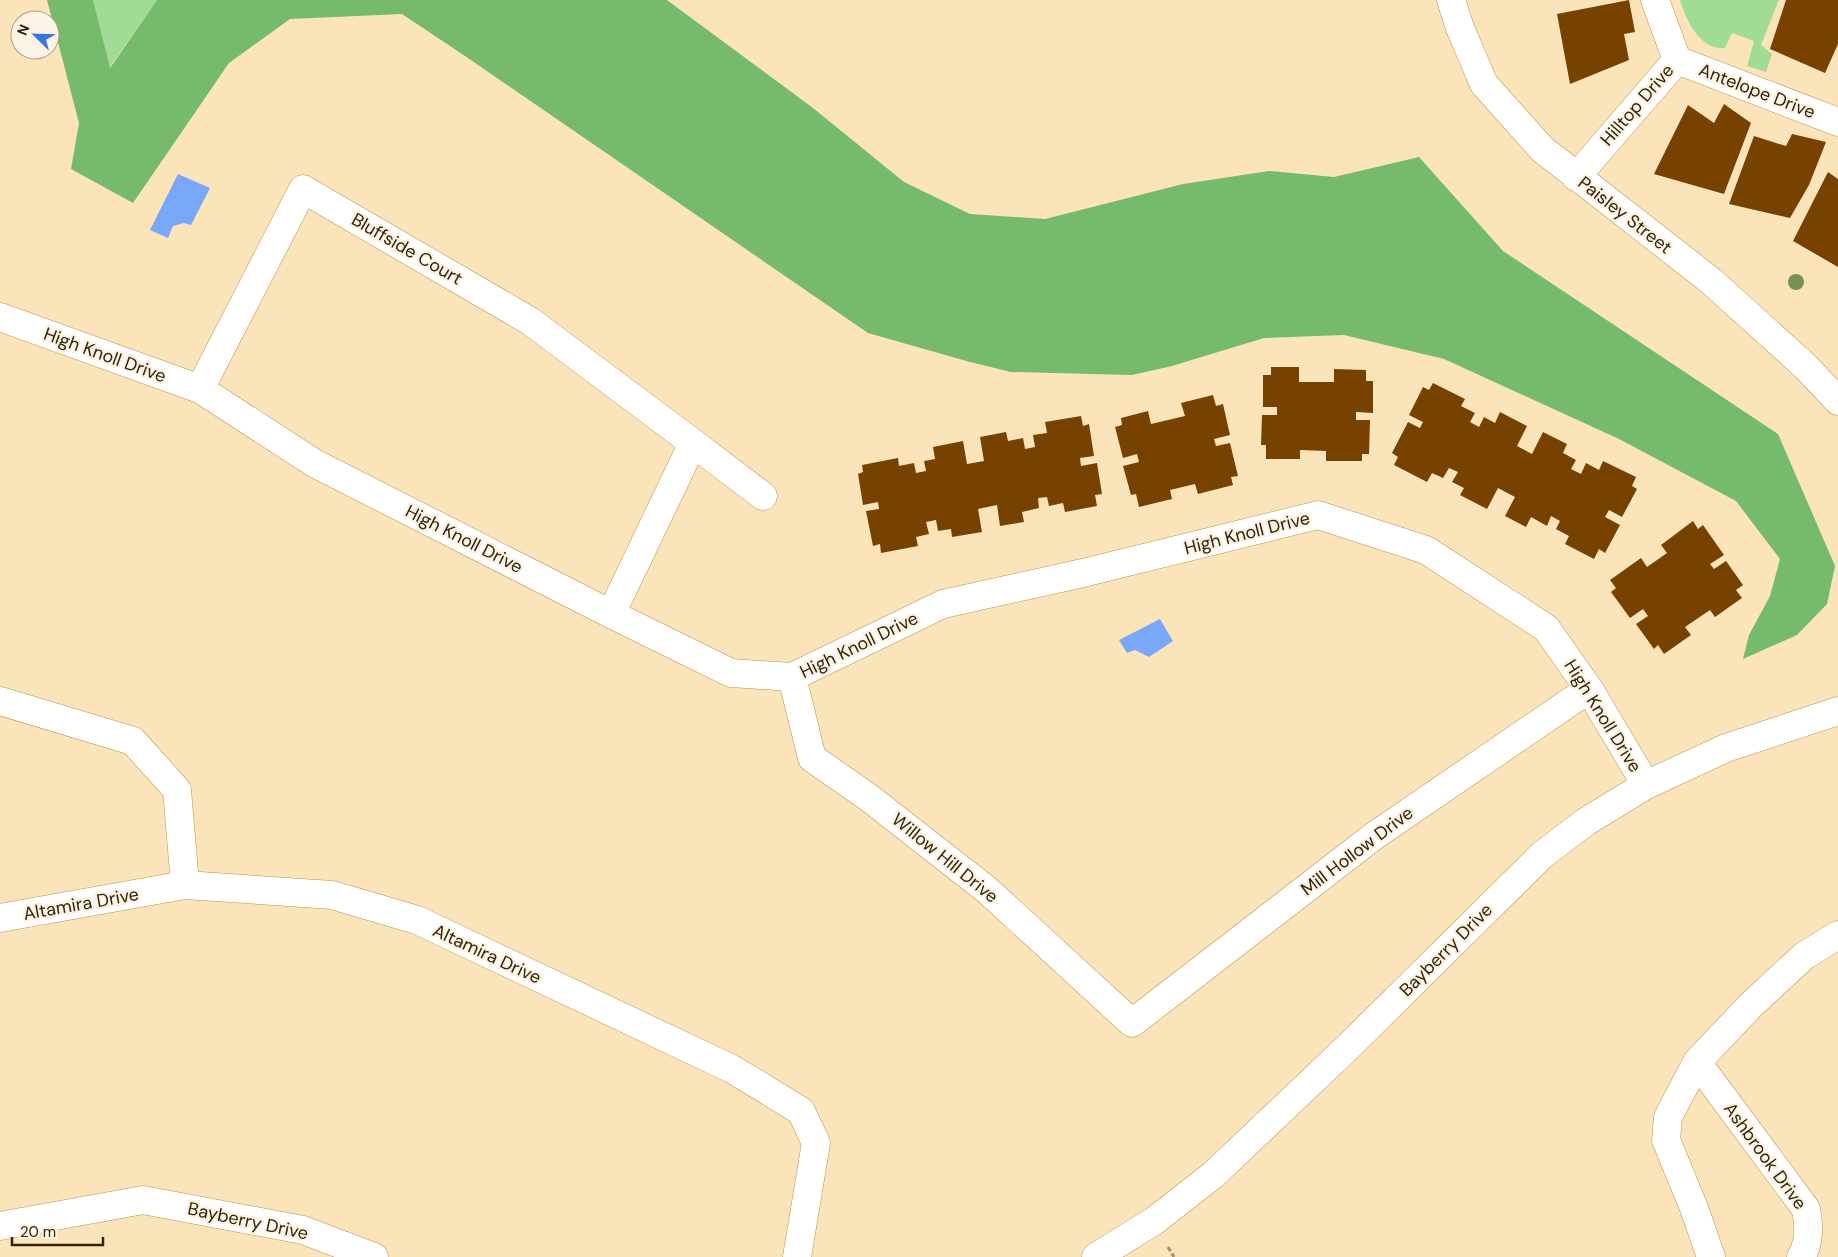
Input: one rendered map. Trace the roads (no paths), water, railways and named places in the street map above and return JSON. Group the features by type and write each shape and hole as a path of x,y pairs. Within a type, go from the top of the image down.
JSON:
{"street":[{"name":"Paisley Street","path":"1451,0 1460,28 1484,84 1542,149 1711,282 1806,367 1838,401"},
{"name":"Hilltop Drive","path":"1576,176 1677,60 1655,0"},
{"name":"Antelope Drive","path":"1677,60 1838,122"},
{"name":"Bluffside Court","path":"200,389 303,189 530,321 763,496"},
{"name":"High Knoll Drive","path":"0,316 200,389 314,463 731,673 792,677 943,604 1092,571 1318,515 1426,550 1546,628 1588,689 1646,785"},
{"path":"611,614 693,443"},
{"name":"Willow Hill Drive","path":"792,677 812,758 868,797 986,890 1132,1023"},
{"name":"Mill Hollow Drive","path":"1132,1023 1374,836 1588,689"},
{"path":"0,701 133,741 177,790 185,885"},
{"name":"Bayberry Drive","path":"1096,1257 1154,1221 1213,1175 1355,1039 1542,855 1587,821 1646,785 1726,748 1838,711"},
{"name":"Altamira Drive","path":"0,918 185,885 332,895 417,920 739,1074 801,1111 816,1143 797,1257"},
{"path":"1711,1257 1694,1208 1666,1140 1668,1117 1697,1062 1751,1005 1804,956 1838,935"},
{"name":"Ashbrook Drive","path":"1697,1062 1806,1209 1809,1226 1806,1249 1800,1257"},
{"name":"Bayberry Drive","path":"0,1226 144,1200 303,1230 374,1257"}],"water":[{"path":"178,174 210,188 191,225 184,223 173,226 168,238 150,230"},
{"path":"1160,619 1173,641 1149,657 1135,650 1127,653 1119,640"}]}
